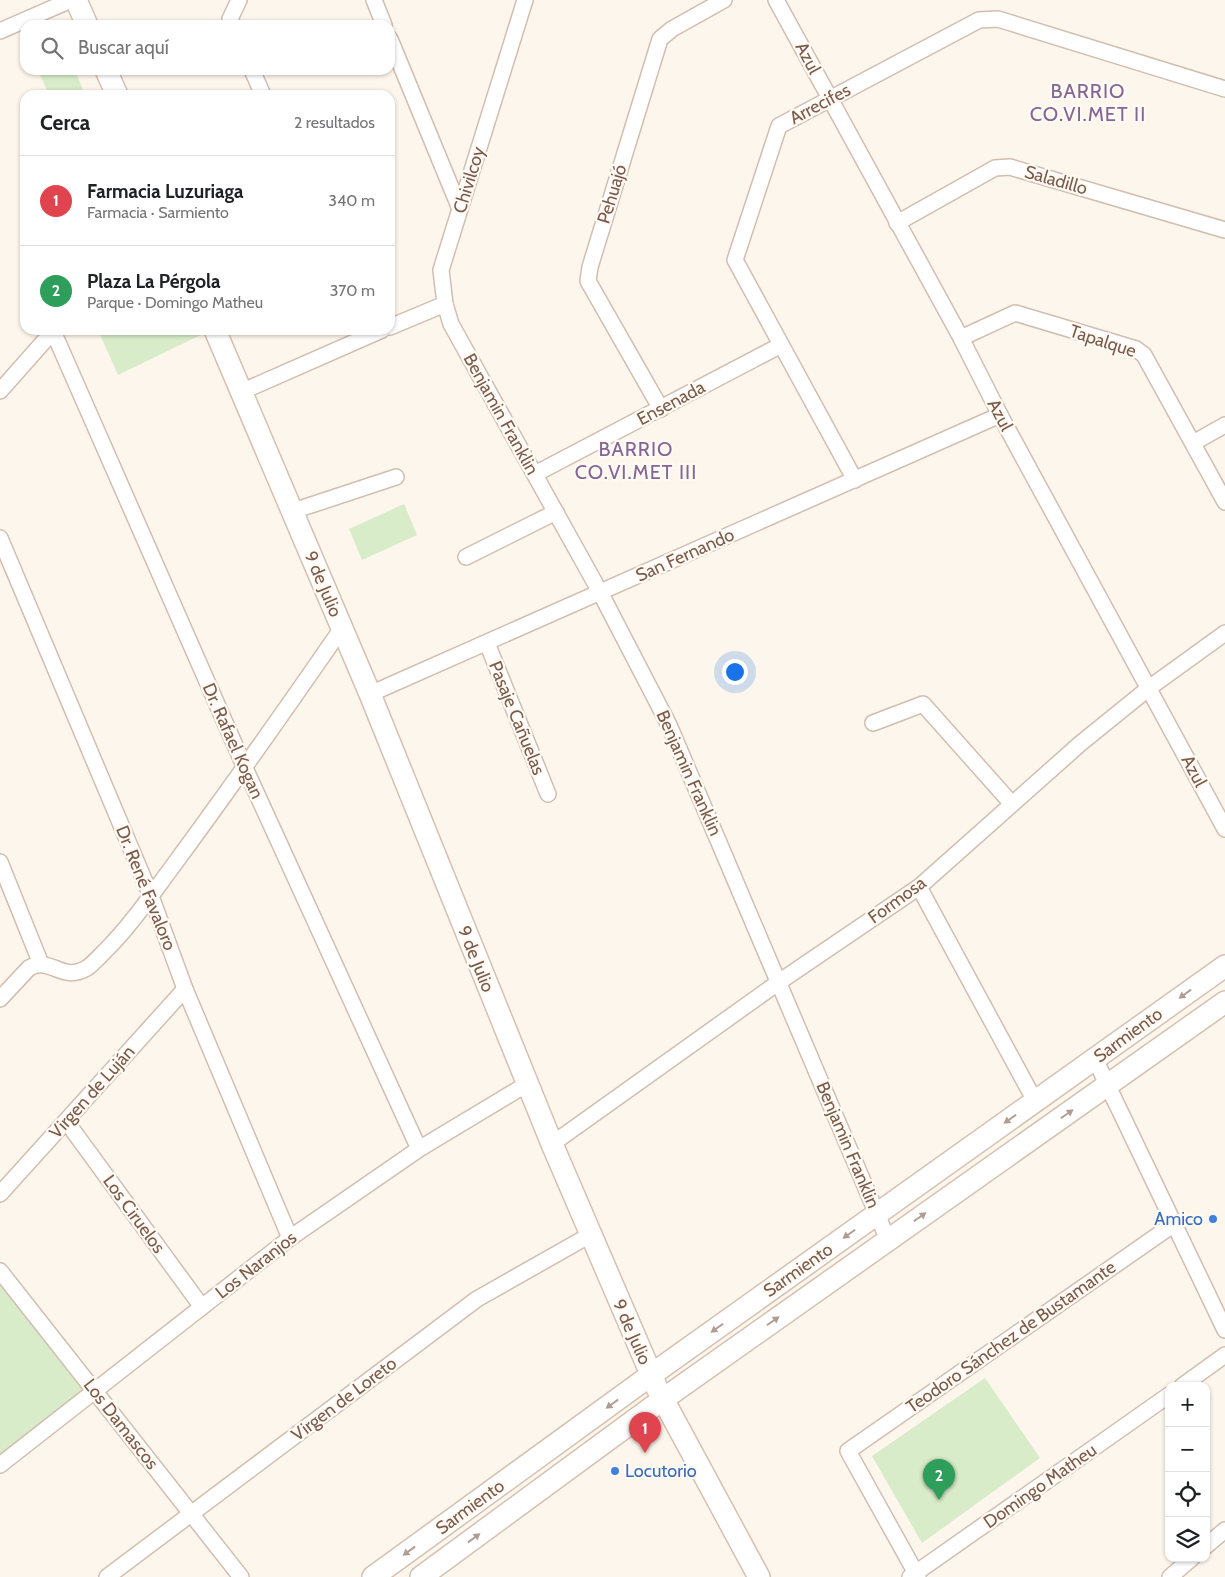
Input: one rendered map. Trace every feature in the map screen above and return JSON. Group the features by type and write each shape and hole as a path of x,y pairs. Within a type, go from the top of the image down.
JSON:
{"main road":[{"path":"76,0 85,20"},
{"path":"108,75 114,90"},
{"name":"9 de Julio","path":"217,335 370,694 526,1084 590,1235 662,1400 758,1577"},
{"name":"Sarmiento","path":"373,1577 651,1375 1225,966"},
{"name":"Sarmiento","path":"421,1577 662,1400 1225,1002"}],"street":[{"path":"25,20 71,0"},
{"path":"230,20 238,0"},
{"path":"374,0 382,20"},
{"name":"Chivilcoy","path":"452,324 445,304 441,270 524,0"},
{"name":"Pehuajó","path":"661,409 588,281 590,267 660,39 672,29 724,0"},
{"name":"Azul","path":"776,0 961,338 1000,415 1225,829"},
{"name":"Arrecifes","path":"855,480 735,260 779,126 979,20 998,18 1225,89"},
{"path":"0,31 20,22"},
{"path":"395,51 460,209"},
{"path":"254,75 261,90"},
{"name":"Saladillo","path":"897,223 995,168 1010,167 1225,230"},
{"path":"395,325 445,304"},
{"name":"Tapalque","path":"961,338 1015,314 1136,349 1144,355 1225,502"},
{"name":"Benjamin Franklin","path":"452,324 600,592 669,725 888,1240"},
{"path":"0,391 49,335"},
{"name":"Dr. Rafael Kogan","path":"55,335 245,768 419,1149"},
{"path":"241,392 361,335"},
{"name":"Ensenada","path":"534,474 661,409 781,344"},
{"name":"San Fernando","path":"370,694 1000,415"},
{"path":"1193,443 1225,425"},
{"path":"293,511 396,477"},
{"path":"466,557 556,512"},
{"name":"Dr. René Favaloro","path":"0,538 151,896 185,989 290,1238"},
{"path":"0,999 29,968 41,964 66,972 84,969 93,963 120,936 245,768 342,628"},
{"name":"Formosa","path":"552,1144 779,982 918,887 1080,743 1149,688 1225,633"},
{"name":"Pasaje Cañuelas","path":"487,643 548,794"},
{"path":"873,724 923,704 1012,804"},
{"path":"0,862 41,964"},
{"path":"918,887 1035,1101"},
{"name":"Virgen de Luján","path":"0,1194 185,989"},
{"path":"1095,1059 1225,1330"},
{"name":"Los Naranjos","path":"0,1465 290,1238 419,1149 526,1084"},
{"name":"Los Ciruelos","path":"66,1121 202,1307"},
{"name":"Teodoro Sánchez de Bustamante","path":"914,1576 848,1450 1174,1224"},
{"name":"Virgen de Loreto","path":"107,1577 477,1299 590,1235"},
{"name":"Los Damascos","path":"0,1271 242,1577"},
{"path":"1188,1382 1225,1356"},
{"name":"Domingo Matheu","path":"914,1576 1165,1398"},
{"path":"1210,1543 1225,1530"},
{"path":"1170,1577 1187,1562"}],"green space":[{"path":"40,75 77,75 83,90 47,90"},
{"path":"100,335 201,335 118,375"},
{"path":"404,504 417,535 362,560 349,529"},
{"path":"0,1271 95,1391 0,1465"},
{"path":"985,1378 1040,1458 922,1543 872,1456"}],"place":[{"name":"Amico","path":"1213,1219"},
{"name":"Farmacia Luzuriaga","path":"645,1453"},
{"name":"Locutorio","path":"615,1471"},
{"name":"Plaza La Pérgola","path":"939,1500"}],"district":[{"name":"BARRIO CO.VI.MET II","path":"1088,102"},
{"name":"BARRIO CO.VI.MET III","path":"636,460"}]}
